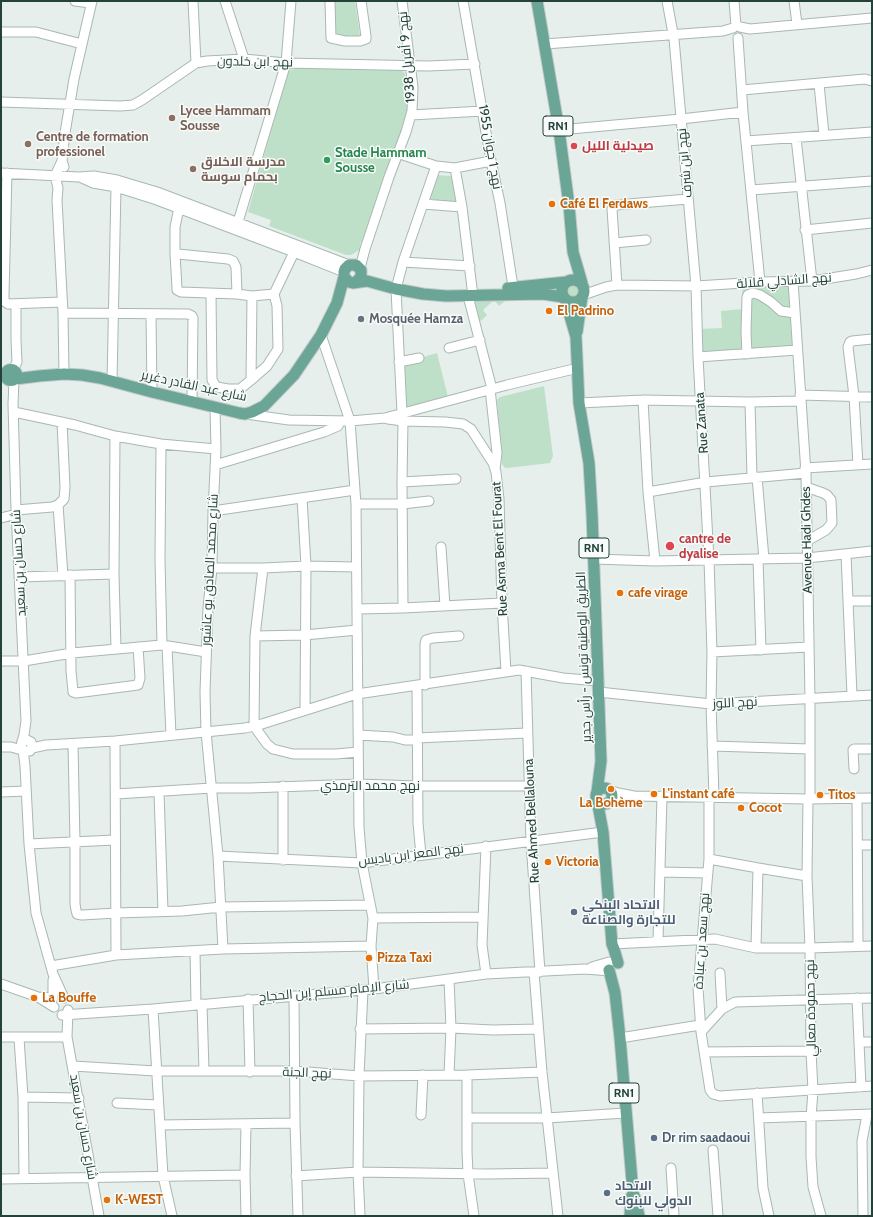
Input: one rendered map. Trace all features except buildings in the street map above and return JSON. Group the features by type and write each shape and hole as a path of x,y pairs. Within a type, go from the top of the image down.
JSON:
{"main road":[{"name":"الطريق الوطنية تونس - رأس جدير","path":"537,1 559,130 569,205 573,252 583,290 576,337 579,402 588,463 594,559 601,761 597,796 603,832 612,944 610,949 612,968 617,987 615,993 620,1038 625,1113 633,1193 639,1216"},
{"name":"الطريق الوطنية تونس - رأس جدير","path":"566,281 573,252"},
{"path":"353,273 372,282 435,295 514,291 575,279 583,290 575,302 570,302 564,298 543,294 514,291"},
{"name":"شارع عبد القادر دغرير","path":"9,375 39,376 64,374 100,378 215,408 245,414 252,412 264,406 294,375 321,335 353,273"},
{"name":"RN1","path":"564,298 562,289 566,281"},
{"name":"الطريق الوطنية تونس - رأس جدير","path":"564,298 576,337"},
{"name":"الطريق الوطنية تونس - رأس جدير","path":"601,761 610,795 603,832"},
{"path":"597,796 603,804 610,795"},
{"name":"الطريق الوطنية تونس - رأس جدير","path":"630,1216 630,1201 633,1193"}],"street":[{"path":"64,374 63,313 57,200 58,188 55,176 62,162 74,79 91,2 75,1"},
{"path":"193,1 196,63"},
{"path":"225,1 244,60"},
{"path":"238,222 286,63 291,1"},
{"path":"330,1 331,38 345,41 360,41 366,39 361,1"},
{"name":"نهج 9 أفريل 1938","path":"353,273 364,250 411,115 412,87 402,1"},
{"name":"نهج 1 جوان 1955","path":"463,1 491,161 500,203 514,291"},
{"name":"نهج ابن شرف","path":"667,1 674,39 696,286"},
{"path":"734,1 743,112 760,282"},
{"path":"794,1 797,24"},
{"path":"545,44 674,39 684,40 723,36 750,29 872,18"},
{"path":"737,32 750,34 872,24"},
{"path":"1,32 36,32 82,44"},
{"name":"نهج ابن خلدون","path":"1,102 120,106 133,105 196,63 208,61 244,60 286,63 409,65 475,64"},
{"path":"742,90 865,80 872,81"},
{"path":"818,84 824,136"},
{"path":"411,115 483,111"},
{"path":"559,130 743,112"},
{"path":"746,141 872,132"},
{"path":"796,138 802,186 805,230 812,281"},
{"path":"397,153 436,166 455,168 491,161"},
{"path":"58,188 66,176 62,162"},
{"path":"403,608 403,417 396,286 436,166"},
{"path":"455,168 470,266 471,293 491,389 497,454 495,469"},
{"path":"62,302 16,304 6,303 4,301 4,173 79,177 94,176 117,180 157,192 238,222 353,273"},
{"path":"79,177 93,183 116,187 296,248"},
{"path":"751,190 872,181"},
{"path":"112,382 116,187"},
{"path":"617,285 611,211 614,206 688,199"},
{"path":"423,204 462,207"},
{"path":"179,208 175,234 177,290 181,292 252,296 274,294"},
{"path":"805,230 872,223"},
{"path":"614,243 646,240"},
{"path":"212,294 212,381 217,387 233,389 243,387 267,366 278,349 278,306 274,294 296,248"},
{"path":"178,254 228,259 233,261 236,267 237,294"},
{"path":"403,262 470,266"},
{"name":"نهج الشادلي قلالة","path":"583,290 617,285 696,286 760,282 812,281 872,270"},
{"name":"Avenue Hadi Ghdes","path":"793,281 806,487 810,699 809,799"},
{"name":"Rue Zanata","path":"696,286 700,402 706,482 709,560"},
{"path":"748,354 746,332 748,295 753,293 760,295 781,311 795,313"},
{"path":"251,380 252,296"},
{"path":"9,375 17,362 16,304"},
{"path":"63,313 188,314 192,316 192,402"},
{"path":"150,314 152,392"},
{"path":"321,335 345,421 355,490 359,827 362,863 373,918 371,946 374,989"},
{"path":"858,465 849,344 852,340 872,339"},
{"path":"449,348 480,340"},
{"path":"698,357 797,350"},
{"path":"400,362 419,358"},
{"path":"403,417 491,389 578,368"},
{"name":"شارع حسان بن سعيد","path":"9,375 13,408 24,661 27,746 25,766 26,791 29,844 36,913 52,970 54,989 61,1008 79,1098 99,1216"},
{"path":"579,402 643,400 750,402 800,398 854,396 872,397"},
{"path":"643,400 648,492 655,561"},
{"path":"750,402 754,477 761,559 761,650"},
{"path":"13,408 116,436 161,444 216,449"},
{"name":"شارع محمد الصادق بو عاشور","path":"212,788 206,732 204,692 212,568 216,449 215,408"},
{"name":"Rue Asma Bent El Fourat","path":"245,414 289,420 345,421 403,417 463,424 471,429 493,463 495,469 498,499 506,672"},
{"path":"215,465 324,432 345,421"},
{"path":"1,518 17,512 58,505 64,498 62,422"},
{"path":"116,436 114,574 116,650"},
{"path":"161,444 160,559 170,735"},
{"path":"648,492 706,482 872,464"},
{"path":"402,482 456,479"},
{"path":"806,487 827,495 831,500 832,523 826,530 807,541"},
{"path":"213,511 355,490"},
{"path":"302,498 306,566 305,710"},
{"path":"356,504 402,504 429,501"},
{"path":"58,505 66,575 72,654 73,692 76,693 138,685 140,678 138,647"},
{"path":"441,547 445,606"},
{"path":"594,559 655,561 807,558 872,551"},
{"path":"846,554 852,696"},
{"path":"709,560 712,652 711,797"},
{"path":"212,568 306,566 356,567"},
{"path":"263,568 255,636 254,726 266,744 280,751 300,754 336,754 358,752"},
{"path":"20,578 114,574"},
{"path":"848,601 872,601"},
{"path":"357,609 502,603"},
{"path":"255,636 305,635 357,630"},
{"path":"421,855 418,822 417,739 425,644 426,640 433,638 460,636"},
{"path":"1,661 24,661 72,654 164,645 206,652"},
{"path":"712,652 809,647"},
{"name":"نهج اللوز","path":"1,747 115,741 254,726 357,694 519,670 599,686 711,704 872,695"},
{"name":"Rue Ahmed Bellalouna","path":"526,671 538,1029 552,1173 558,1216"},
{"path":"358,735 393,737 405,740 527,733"},
{"path":"115,741 116,955"},
{"path":"73,744 76,912 82,915 163,912 221,907 370,904"},
{"path":"712,746 810,749"},
{"path":"854,769 853,750 872,749"},
{"name":"نهج محمد الترمذي","path":"116,794 212,788 359,784 417,786 530,786"},
{"path":"283,786 283,860"},
{"path":"212,788 218,856 223,949"},
{"path":"1,792 26,791"},
{"path":"159,792 163,912"},
{"path":"610,795 809,799 872,798"},
{"path":"658,941 662,796"},
{"name":"نهج سعد بن عبادة","path":"711,797 708,873 698,978 700,1025 708,1084 711,1092 716,1095 757,1093"},
{"path":"857,798 858,945"},
{"name":"نهج حمودة معالي","path":"809,799 807,876 813,1090 811,1157 813,1187 821,1216"},
{"name":"نهج المعز ابن باديس","path":"218,856 362,863 603,832"},
{"path":"29,844 115,840"},
{"path":"858,845 872,845"},
{"path":"486,846 482,945 486,974"},
{"path":"709,859 807,876"},
{"path":"756,948 758,868"},
{"path":"660,872 708,873"},
{"path":"373,918 484,917"},
{"path":"612,944 715,939 756,948 810,948 858,945 872,946"},
{"path":"52,970 116,955 223,949 371,946"},
{"path":"195,951 204,1071"},
{"name":"شارع اﻹمام مسلم إبن الحجاج","path":"1,984 38,997 61,1008 82,1014 374,989 486,974 612,968"},
{"path":"720,973 720,1011"},
{"path":"449,979 451,1028 449,1074"},
{"path":"360,1216 358,1172 359,1076 363,990"},
{"path":"294,996 295,1123 298,1216"},
{"path":"857,998 861,1087"},
{"path":"620,1038 700,1025 731,1004 742,1001 872,998"},
{"path":"248,999 250,1072"},
{"path":"153,1008 163,1176 172,1216"},
{"path":"700,1025 720,1011"},
{"path":"360,1029 538,1029"},
{"path":"1,1037 67,1037"},
{"path":"19,1038 24,1178"},
{"path":"859,1042 872,1042"},
{"path":"704,1052 811,1051"},
{"name":"نهج الجنة","path":"73,1066 156,1071 295,1071 359,1076 467,1075 542,1072"},
{"path":"421,1115 423,1075"},
{"path":"467,1075 468,1174 474,1216"},
{"path":"769,1216 763,1188 760,1118 757,1093 872,1086"},
{"path":"22,1097 79,1098"},
{"path":"117,1103 158,1105"},
{"path":"467,1118 547,1118 625,1113"},
{"path":"760,1118 869,1115 862,1141 863,1216"},
{"path":"160,1125 246,1125 295,1123"},
{"path":"246,1125 246,1216"},
{"path":"713,1150 718,1216"},
{"path":"671,1168 674,1216"},
{"path":"296,1176 358,1172 468,1174 552,1173"},
{"path":"1,1179 245,1175"}],"green space":[{"path":"332,1 355,1 361,43 333,41"},
{"name":"Stade Hammam Sousse","path":"297,68 402,70 405,74 409,102 408,113 364,241 360,243 362,247 351,255 346,255 269,226 271,220 248,212 288,71"},
{"path":"436,175 452,176 457,202 428,200"},
{"path":"573,283 580,288 581,291 576,298 573,299 566,294 565,291 570,284"},
{"path":"790,286 794,350 702,355 700,329 722,328 721,311 743,309 742,288"},
{"path":"494,300 506,300 499,306"},
{"path":"494,300 483,310 487,315 481,321 474,315 475,301"},
{"path":"437,353 448,397 408,408 405,405 403,363"},
{"path":"544,386 553,456 550,463 505,468 502,464 497,400 500,397"}],"place":[{"name":"Lycee Hammam Sousse","path":"172,118"},
{"name":"Centre de formation professionel","path":"28,144"},
{"name":"صيدلية الليل","path":"574,146"},
{"name":"Stade Hammam Sousse","path":"327,160"},
{"name":"مدرسة الاخلاق بحمام سوسة","path":"193,169"},
{"name":"Café El Ferdaws","path":"552,204"},
{"name":"El Padrino","path":"549,311"},
{"name":"Mosquée Hamza","path":"361,319"},
{"name":"cantre de dyalise","path":"670,546"},
{"name":"cafe virage","path":"620,593"},
{"name":"La Bohème","path":"611,789"},
{"name":"L'instant café","path":"654,794"},
{"name":"Titos","path":"820,795"},
{"name":"Cocot","path":"741,808"},
{"name":"Victoria","path":"548,862"},
{"name":"الاتحاد البنكي للتجارة والصناعة","path":"574,912"},
{"name":"Pizza Taxi","path":"369,958"},
{"name":"La Bouffe","path":"34,998"},
{"name":"Dr rim saadaoui","path":"654,1138"},
{"name":"الاتحاد الدولي للبنوك","path":"607,1193"},
{"name":"K-WEST","path":"107,1200"}]}
